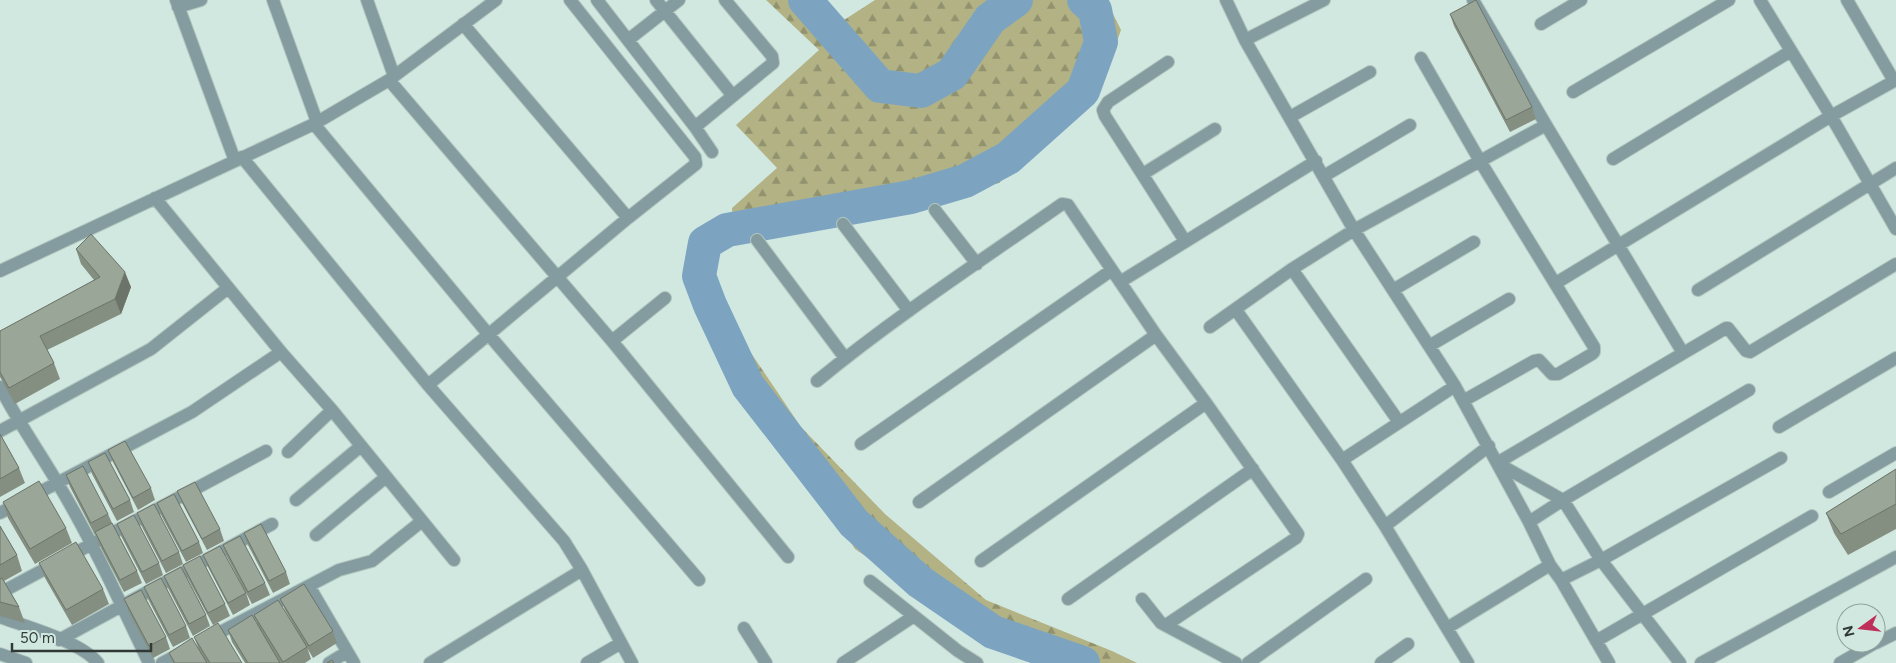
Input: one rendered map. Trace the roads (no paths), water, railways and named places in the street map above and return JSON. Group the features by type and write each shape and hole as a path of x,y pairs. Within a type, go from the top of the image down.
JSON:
{"street":[{"path":"201,0 177,3 239,159 428,385 564,541 582,570 632,663"},
{"path":"273,0 315,123 489,335 699,580"},
{"path":"367,0 391,78 612,342 788,557"},
{"path":"428,385 628,218 695,166 697,160 570,0"},
{"path":"597,0 695,126 712,152"},
{"path":"656,0 733,96"},
{"path":"628,40 679,0"},
{"path":"695,126 771,65 773,59 725,0"},
{"path":"1226,0 1245,40 1354,230 1455,386 1489,446 1550,565 1561,580 1609,663"},
{"path":"1245,40 1324,0"},
{"path":"1473,0 1683,352"},
{"path":"1541,24 1581,0"},
{"path":"1573,92 1729,0"},
{"path":"1760,0 1831,116 1896,229"},
{"path":"1556,283 1831,116 1895,81 1847,0"},
{"path":"0,270 315,123 391,78 491,1"},
{"path":"463,24 628,218"},
{"path":"1613,159 1790,50"},
{"path":"1421,58 1480,161 1594,347 1594,352 1555,375 1541,362 1534,361 1463,401"},
{"path":"1168,62 1108,102 1104,110 1105,116 1186,241"},
{"path":"1290,118 1370,72"},
{"path":"1324,176 1410,125"},
{"path":"1210,327 1292,269 1354,230 1546,125"},
{"path":"1143,174 1216,129"},
{"path":"1120,282 1316,161"},
{"path":"1698,290 1896,168"},
{"path":"155,198 454,560"},
{"path":"817,381 909,311 1062,204 1070,206 1156,335 1297,531 1298,536 1166,625"},
{"path":"936,210 977,264"},
{"path":"843,224 909,311"},
{"path":"756,240 845,358"},
{"path":"1393,290 1474,242"},
{"path":"1497,462 1727,328 1746,352 1750,352 1896,264"},
{"path":"1292,269 1400,422"},
{"path":"861,444 1112,270"},
{"path":"0,431 158,344 228,288"},
{"path":"612,342 665,298"},
{"path":"1429,346 1509,299"},
{"path":"1236,310 1342,460 1385,526 1468,663"},
{"path":"919,502 1156,335"},
{"path":"0,513 192,412 282,352"},
{"path":"1779,427 1896,358"},
{"path":"1342,460 1455,386"},
{"path":"0,387 18,422 57,482 91,545 149,663"},
{"path":"1529,522 1749,390"},
{"path":"981,561 1206,403"},
{"path":"288,452 332,410"},
{"path":"296,500 361,446"},
{"path":"1385,526 1489,446"},
{"path":"0,593 266,451"},
{"path":"1829,492 1896,453"},
{"path":"1561,580 1601,560 1782,458"},
{"path":"1497,462 1563,500 1601,560 1680,663"},
{"path":"1068,599 1253,469"},
{"path":"316,534 386,477"},
{"path":"1596,640 1812,516"},
{"path":"162,663 338,570 372,561 422,521"},
{"path":"59,640 272,524"},
{"path":"1701,663 1896,557"},
{"path":"1447,628 1550,565"},
{"path":"430,663 582,570"},
{"path":"1248,663 1366,579"},
{"path":"870,582 958,651 977,663"},
{"path":"309,586 351,658 329,663"},
{"path":"1142,599 1158,620 1236,663"},
{"path":"843,663 914,616"},
{"path":"0,617 76,646 91,654 98,663"},
{"path":"744,628 766,663"},
{"path":"587,663 621,643"},
{"path":"1380,663 1408,644"},
{"path":"1840,663 1858,653"},
{"path":"0,654 26,663"}],"waterway":[{"path":"805,0 880,86 921,91 952,74 990,19 1016,0"},
{"path":"1083,663 993,632 920,582 854,523 748,386 710,305 699,276 705,243 727,230 911,197 965,181 1008,158 1083,91 1101,42 1095,10 1084,0"}]}
